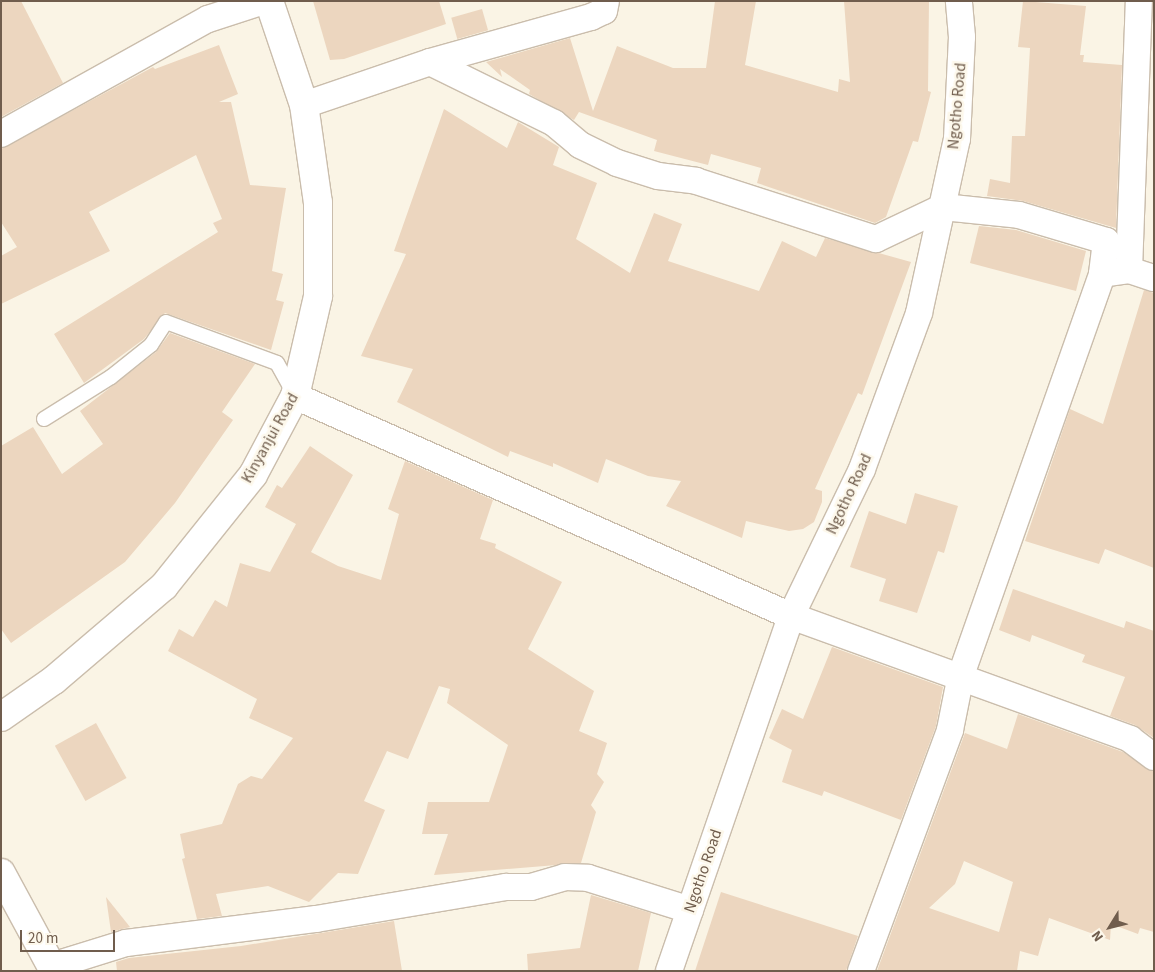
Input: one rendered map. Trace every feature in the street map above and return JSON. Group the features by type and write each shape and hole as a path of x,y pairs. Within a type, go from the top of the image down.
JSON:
{"main road":[{"name":"Kinyanjui Road","path":"1,717 61,674 164,586 252,475 296,396 318,296 318,203 304,105 269,1"},
{"path":"1,873 53,968"}],"street":[{"path":"1,134 208,19 264,1"},
{"path":"304,105 430,62 591,17 604,11 606,1"},
{"name":"Ngotho Road","path":"669,971 791,616 862,469 894,390 919,313 957,139 962,37 959,1"},
{"path":"1129,270 1139,1"},
{"path":"430,62 554,123 580,145 616,163 658,176 696,180 876,239 943,207 1019,215 1106,241 1102,274 961,675 950,730 861,971"},
{"path":"1102,274 1129,270 1154,278"},
{"path":"296,396 791,616 961,675 1130,739 1154,757"},
{"path":"53,968 126,943 316,919 506,887 531,887 565,877 588,878 690,910"}],"lane":[{"path":"44,419 111,377 151,345 166,322 277,363 296,396"}],"building":[{"path":"1,1 21,1 63,83 1,117"},
{"path":"313,1 439,1 446,24 344,59 330,60"},
{"path":"715,1 756,1 745,65 838,92 839,79 850,82 844,1 929,1 928,91 931,92 918,142 913,141 886,217 875,223 757,183 761,168 711,154 708,165 654,151 657,140 579,112 574,120 529,94 530,90 500,69 502,77 486,62 570,38 593,111 617,46 673,68 706,68"},
{"path":"1023,1 1086,6 1080,55 1084,55 1083,62 1122,65 1116,228 1023,201 987,196 990,179 1010,183 1012,136 1025,136 1030,48 1018,47"},
{"path":"482,9 488,30 457,39 451,18"},
{"path":"219,45 238,94 219,102 231,102 250,185 286,188 272,271 283,274 276,300 284,302 271,350 165,313 144,339 84,383 54,334 218,232 213,223 222,219 196,155 89,212 110,251 1,304 1,256 17,247 1,222 1,149 153,67 155,69"},
{"path":"444,109 507,148 518,122 559,147 553,165 597,183 576,239 630,273 654,213 682,224 668,261 759,291 782,241 816,257 825,238 911,262 862,395 858,393 815,489 822,491 822,502 814,522 803,529 789,531 746,521 742,538 666,506 681,481 648,476 606,459 598,483 553,463 553,467 510,451 508,457 397,402 413,369 361,356 406,254 394,251"},
{"path":"979,226 1016,230 1086,251 1076,291 970,263"},
{"path":"1144,290 1154,293 1154,568 1105,549 1099,564 1025,541 1070,409 1103,424"},
{"path":"170,333 255,364 222,412 233,420 175,503 125,562 11,643 1,629 1,446 33,427 62,474 103,444 80,411 156,352"},
{"path":"310,446 353,475 311,552 338,566 381,580 399,514 388,509 405,461 493,500 480,539 496,544 495,548 562,582 528,649 594,691 579,731 607,743 597,774 604,782 591,805 596,812 581,863 434,875 448,834 422,834 428,802 489,802 508,745 447,703 450,689 439,686 408,759 387,751 364,801 385,810 358,874 338,873 309,902 268,886 216,894 222,916 197,919 182,859 185,858 180,834 222,824 238,784 251,776 262,779 293,738 249,718 257,699 168,651 179,629 193,637 215,600 227,607 240,563 270,572 296,524 265,507 277,485 282,488"},
{"path":"915,493 958,506 944,553 938,551 917,613 879,601 886,579 850,567 869,511 906,524"},
{"path":"1013,589 1124,628 1126,621 1154,631 1154,738 1135,725 1110,716 1125,677 1082,662 1085,655 1032,635 1030,642 999,630"},
{"path":"832,647 943,687 936,726 901,820 824,791 822,796 782,782 792,750 769,738 782,709 803,719"},
{"path":"1018,714 1123,752 1154,772 1154,932 1140,928 1138,934 1111,924 1110,940 1049,918 1038,956 1020,951 1017,971 877,971 965,733 1007,749","holes":["964,861 1013,882 999,932 929,908 955,884"]},
{"path":"96,723 127,778 85,801 55,746"},
{"path":"721,892 858,936 846,971 695,971"},
{"path":"591,895 651,913 638,971 528,971 527,954 580,948"},
{"path":"106,897 130,927 111,932"},
{"path":"394,921 402,971 117,971 116,962 129,958 241,946"}]}
